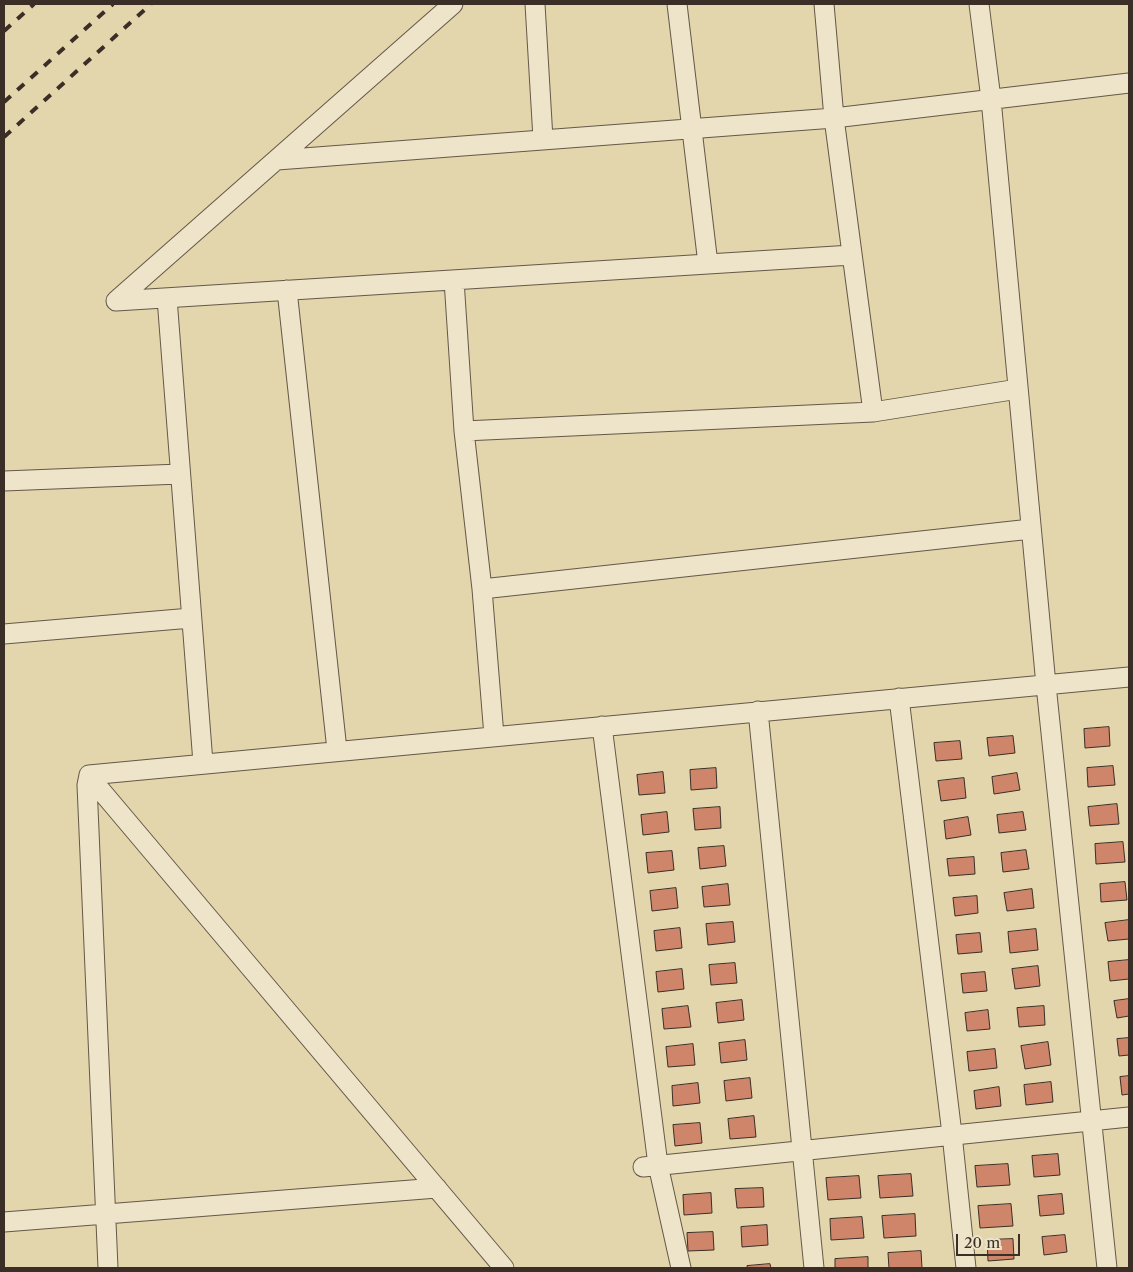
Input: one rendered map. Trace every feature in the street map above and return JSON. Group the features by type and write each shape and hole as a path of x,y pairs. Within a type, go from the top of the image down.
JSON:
{"street":[{"path":"454,4 116,301 852,255"},
{"path":"535,4 543,140"},
{"path":"677,4 708,264"},
{"path":"824,4 834,118 873,412"},
{"path":"979,4 991,99 1046,685 1107,1268"},
{"path":"277,160 834,118 1129,83"},
{"path":"454,280 464,431 482,589 494,736"},
{"path":"287,290 336,750"},
{"path":"166,298 203,763"},
{"path":"464,431 873,412 1018,389"},
{"path":"4,481 180,474"},
{"path":"482,589 1031,529"},
{"path":"4,634 191,618"},
{"path":"108,1268 86,785 86,779 93,774 1129,677"},
{"path":"899,698 952,1134 966,1268"},
{"path":"758,712 814,1268"},
{"path":"602,726 651,1166 681,1268"},
{"path":"86,785 98,787 504,1268"},
{"path":"651,1166 1091,1119 1129,1117"},
{"path":"4,1222 437,1188"}],"building":[{"path":"1109,727 1110,746 1085,748 1084,729"},
{"path":"1013,736 1015,753 989,756 987,738"},
{"path":"960,741 962,759 936,761 934,743"},
{"path":"1113,766 1115,785 1088,787 1087,768"},
{"path":"716,768 717,788 691,790 690,770"},
{"path":"663,772 665,793 639,795 637,775"},
{"path":"1017,773 1020,790 994,794 992,777"},
{"path":"964,778 966,798 941,801 938,781"},
{"path":"1117,804 1119,824 1090,826 1088,807"},
{"path":"720,807 721,828 695,830 693,809"},
{"path":"667,812 669,832 643,835 641,815"},
{"path":"1023,812 1026,830 999,833 997,815"},
{"path":"968,817 971,835 946,839 944,821"},
{"path":"1123,842 1125,862 1096,864 1095,844"},
{"path":"724,846 726,866 700,869 698,848"},
{"path":"1026,850 1029,869 1003,872 1001,853"},
{"path":"672,851 674,870 648,873 646,853"},
{"path":"974,857 975,874 949,876 947,859"},
{"path":"1125,882 1127,900 1101,902 1100,884"},
{"path":"728,884 730,905 704,907 702,887"},
{"path":"676,888 678,908 652,911 650,891"},
{"path":"1032,889 1034,908 1007,911 1004,893"},
{"path":"977,896 978,913 955,916 953,898"},
{"path":"1129,920 1129,939 1108,941 1105,923"},
{"path":"733,922 735,942 708,945 706,924"},
{"path":"680,928 682,948 656,951 654,931"},
{"path":"1036,929 1038,950 1010,953 1008,932"},
{"path":"980,933 982,952 958,954 956,935"},
{"path":"1129,960 1129,979 1110,981 1108,962"},
{"path":"735,963 737,983 711,985 709,965"},
{"path":"1038,966 1040,986 1015,989 1012,969"},
{"path":"682,969 684,989 658,992 656,972"},
{"path":"985,972 987,991 963,993 961,974"},
{"path":"1129,999 1129,1016 1117,1018 1114,1001"},
{"path":"742,1000 744,1020 718,1023 716,1003"},
{"path":"688,1006 691,1027 664,1029 662,1009"},
{"path":"1044,1006 1045,1025 1019,1027 1017,1008"},
{"path":"988,1010 990,1029 967,1031 965,1013"},
{"path":"1129,1038 1129,1055 1119,1056 1117,1039"},
{"path":"745,1040 747,1060 721,1063 719,1043"},
{"path":"1048,1042 1051,1065 1025,1069 1021,1046"},
{"path":"693,1044 695,1065 668,1067 666,1047"},
{"path":"995,1049 997,1068 969,1071 967,1052"},
{"path":"1129,1076 1129,1094 1122,1095 1120,1077"},
{"path":"750,1078 752,1098 726,1101 724,1081"},
{"path":"1051,1082 1053,1102 1026,1105 1024,1085"},
{"path":"698,1083 700,1103 673,1106 672,1086"},
{"path":"999,1087 1001,1106 976,1109 974,1091"},
{"path":"754,1116 756,1137 730,1139 728,1119"},
{"path":"700,1123 702,1143 675,1146 673,1125"},
{"path":"1058,1154 1060,1175 1034,1177 1032,1156"},
{"path":"1008,1164 1010,1185 977,1187 975,1166"},
{"path":"911,1174 913,1196 880,1198 878,1176"},
{"path":"859,1176 861,1198 828,1200 826,1178"},
{"path":"763,1188 764,1207 737,1208 735,1189"},
{"path":"711,1193 712,1213 684,1215 683,1195"},
{"path":"1062,1194 1064,1214 1040,1216 1038,1196"},
{"path":"1011,1204 1013,1226 980,1228 978,1206"},
{"path":"915,1214 916,1236 884,1238 882,1216"},
{"path":"862,1217 864,1238 831,1240 830,1219"},
{"path":"767,1225 768,1245 742,1247 741,1227"},
{"path":"713,1232 714,1250 688,1251 687,1233"},
{"path":"1065,1235 1067,1252 1044,1255 1042,1237"},
{"path":"1013,1239 1014,1259 988,1261 987,1240"},
{"path":"921,1251 922,1268 889,1268 888,1253"},
{"path":"868,1257 868,1268 835,1268 835,1259"},
{"path":"770,1264 771,1268 747,1268 747,1266"}],"railway":[{"path":"4,31 34,4"},
{"path":"4,102 113,4"},
{"path":"4,137 151,4"}]}
